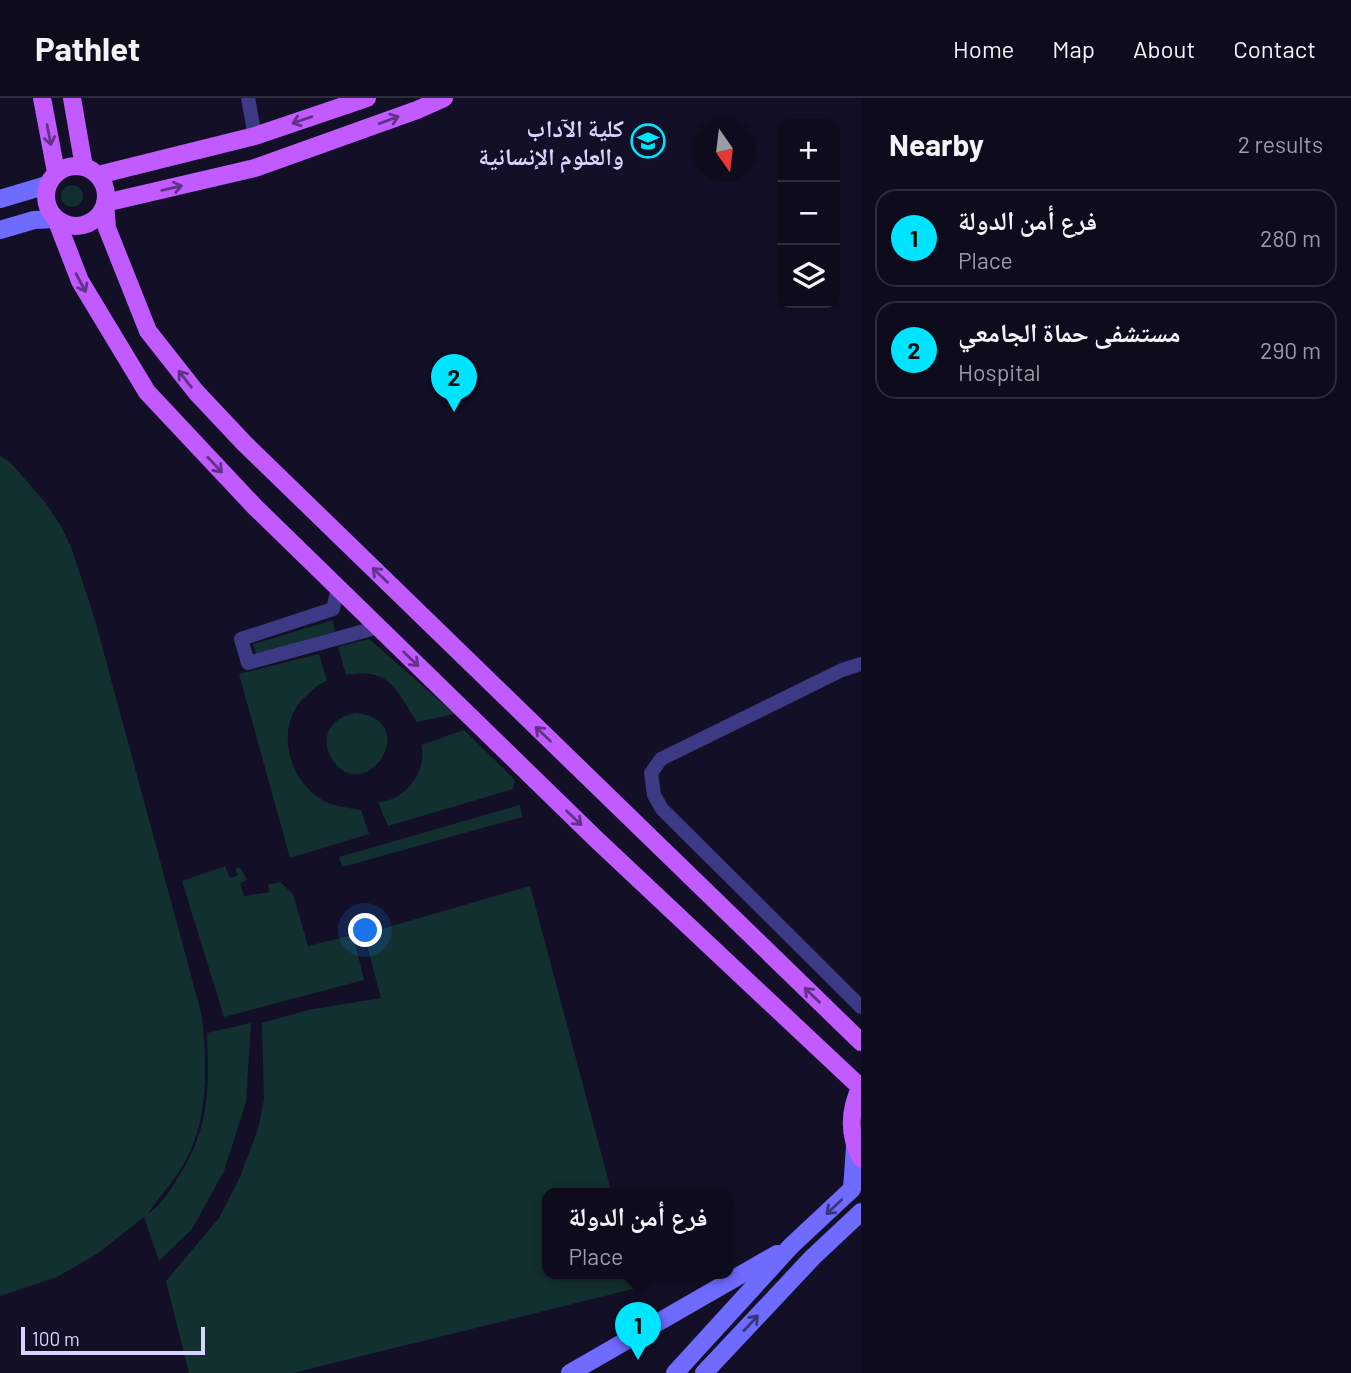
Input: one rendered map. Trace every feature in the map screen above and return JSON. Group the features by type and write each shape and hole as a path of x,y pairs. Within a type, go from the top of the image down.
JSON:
{"main road":[{"path":"42,98 52,178 45,200 51,214 70,226 85,225 98,217 105,203"},
{"path":"72,98 91,171 105,188 107,228 148,331 196,392 254,453 861,1042"},
{"path":"0,200 74,166 91,171 256,136 367,98"},
{"path":"105,203 255,168 444,98"},
{"path":"0,230 33,220 56,219"},
{"path":"56,219 79,281 147,392 255,507 379,628 597,840 861,1087 852,1106 851,1127 858,1152 852,1189 791,1246 675,1373"},
{"path":"704,1373 813,1257 861,1212"},
{"path":"734,1279 791,1246"},
{"path":"570,1373 734,1279"}],"street":[{"path":"248,98 256,136"},
{"path":"338,588 333,610 241,639 248,663 379,628"},
{"path":"861,664 842,670 661,759 651,773 654,795 662,809 861,1007"}],"green space":[{"path":"68,185 76,185 83,192 83,200 76,207 68,207 61,200 61,192"},
{"path":"0,456 10,462 45,502 71,547 95,620 202,1016 205,1076 197,1134 180,1170 148,1214 169,1192 197,1141 207,1090 207,1033 251,1023 246,1102 224,1171 192,1229 159,1261 144,1217 97,1254 57,1277 0,1296"},
{"path":"333,620 335,631 257,655 253,644"},
{"path":"369,639 455,714 417,722 397,691 383,678 361,673 346,675 338,647"},
{"path":"319,654 327,681 305,697 296,708 290,722 289,750 299,777 308,788 324,801 361,810 369,834 290,858 239,674"},
{"path":"357,713 376,720 386,731 387,745 382,758 372,769 359,774 345,772 332,759 326,743 334,723"},
{"path":"464,730 515,780 513,789 388,826 378,802 397,797 412,783 421,764 421,745"},
{"path":"520,805 522,817 342,867 339,857"},
{"path":"225,866 230,878 238,875 235,869 240,867 247,880 240,883 244,896 270,892 268,885 280,882 293,894 308,946 353,935 364,980 224,1017 182,881"},
{"path":"530,886 610,1188 542,1188 542,1279 634,1279 637,1288 293,1373 189,1373 166,1281 219,1218 239,1179 258,1129 264,1100 262,1023 308,1010 381,998 364,934"}],"place":[{"name":"كلية الآداب والعلوم الإنسانية","path":"648,141"},
{"name":"مستشفى حماة الجامعي","path":"454,412"},
{"name":"فرع أمن الدولة","path":"638,1360"}]}
